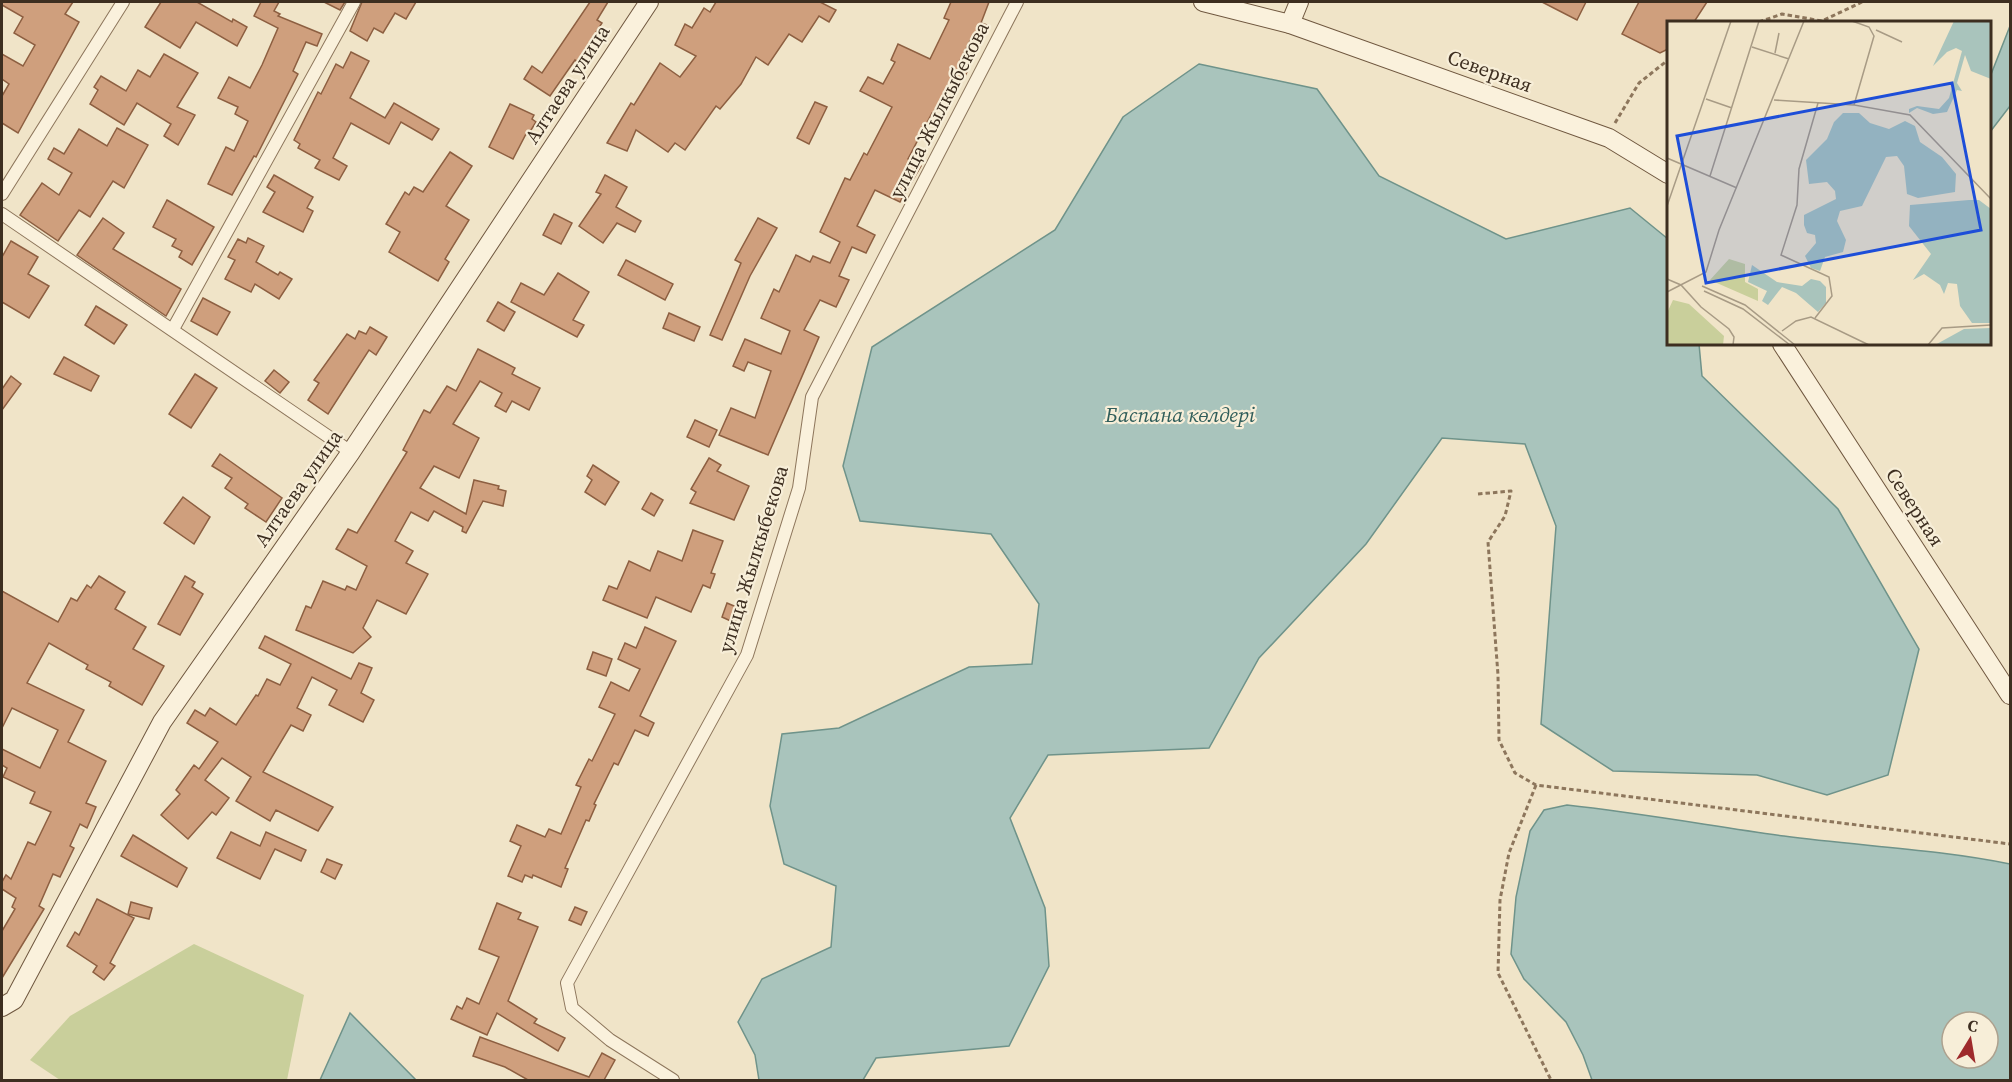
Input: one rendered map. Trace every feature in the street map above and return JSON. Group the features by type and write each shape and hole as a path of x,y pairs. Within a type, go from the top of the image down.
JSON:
{"street":[{"path":"2,194 123,2"},
{"path":"173,329 354,2"},
{"name":"Алтаева улица","path":"2,1006 14,1000 162,722 351,452 648,2"},
{"name":"улица Жылкыбекова","path":"673,1080 610,1040 572,1008 567,983 747,655 799,488 812,397 1017,2"},
{"name":"Северная","path":"1203,2 1290,24 1609,138 1667,173"},
{"path":"1290,24 1299,2"},
{"path":"2,213 351,452"},
{"name":"Северная","path":"1783,345 2010,695"}],"path":[{"path":"1826,21 1862,2"},
{"path":"1762,21 1782,14 1819,21"},
{"path":"1609,138 1639,83 1667,61"},
{"path":"1478,494 1511,491 1505,516 1488,542 1498,675 1498,740 1515,773 1536,785 2010,844"},
{"path":"1536,785 1509,853 1500,900 1498,973 1551,1080"}],"green space":[{"path":"194,944 304,995 287,1080 60,1080 30,1060 70,1016"}],"water":[{"path":"2010,26 2010,106 1991,131 1991,74"},
{"name":"Баспана көлдері","path":"1199,64 1317,89 1379,176 1506,239 1630,208 1667,238 1667,345 1699,345 1702,376 1838,509 1919,649 1888,775 1827,795 1757,775 1613,771 1541,724 1556,526 1525,444 1442,438 1366,544 1259,658 1209,748 1048,755 1010,818 1045,908 1049,966 1009,1046 876,1058 863,1080 759,1080 755,1055 738,1022 762,979 831,947 836,886 784,864 770,806 782,734 839,728 969,667 1032,664 1039,604 991,534 860,521 843,466 872,347 1055,230 1123,117"},
{"path":"1567,805 1784,836 1926,851 2010,864 2010,1080 1592,1080 1583,1055 1566,1022 1524,979 1511,954 1516,897 1530,831 1544,810"},
{"path":"350,1013 416,1080 320,1080"}],"building":[{"path":"2,2 73,2 65,14 79,22 18,133 2,123 2,96 9,84 2,79 2,54 23,66 35,45 14,33 23,17 2,5"},
{"path":"161,2 197,2 232,22 233,19 247,27 237,46 196,22 180,48 145,27"},
{"path":"261,2 279,2 274,11 280,14 278,16 322,34 317,46 306,42 293,71 298,74 256,157 254,156 232,195 208,184 226,147 234,151 248,121 235,114 238,107 218,98 229,77 250,88 262,65 278,28 254,16"},
{"path":"324,2 345,2 340,10"},
{"path":"362,2 416,2 406,19 395,13 383,33 374,28 367,41 350,31"},
{"path":"590,2 608,2 597,20 602,23 577,62 575,60 550,96 524,79 532,66 542,73"},
{"path":"716,2 820,2 836,10 829,22 819,16 802,42 789,34 768,65 756,57 741,84 720,109 716,106 685,150 675,143 668,152 636,130 627,151 607,143 631,103 634,105 660,63 680,77 696,56 675,45 685,24 692,28 704,8 710,12"},
{"path":"951,2 989,2 981,23 987,25 981,41 972,37 960,61 970,66 963,80 956,76 935,115 932,113 908,159 921,166 900,202 875,190 857,226 875,235 866,253 852,247 839,276 849,280 836,307 820,300 804,330 819,337 768,455 719,435 731,408 755,418 771,371 748,362 744,371 733,366 745,339 781,354 790,331 761,318 774,289 779,292 796,255 810,262 813,256 830,263 840,242 820,232 845,178 850,180 864,153 867,155 892,107 860,91 868,77 883,84 895,62 891,60 898,44 930,59 949,20 944,18"},
{"path":"1542,2 1586,2 1577,20"},
{"path":"1639,2 1707,2 1695,21 1667,21 1667,50 1660,53 1622,34"},
{"path":"351,52 369,61 350,98 385,118 394,103 439,129 432,140 401,122 389,144 351,123 333,158 347,166 339,180 315,168 320,160 298,148 300,144 294,140 318,92 321,94 336,64 343,68"},
{"path":"164,54 198,73 177,107 195,115 178,145 164,136 171,124 137,103 124,125 90,104 98,90 94,87 101,76 126,91 138,70 150,77"},
{"path":"815,102 827,107 809,144 797,138"},
{"path":"510,104 534,115 532,119 536,122 528,135 526,134 513,159 489,147"},
{"path":"117,128 148,145 124,188 113,181 90,217 79,210 58,241 20,215 42,183 59,195 72,173 48,159 54,148 64,154 79,129 107,146"},
{"path":"450,152 472,166 446,206 469,220 445,259 449,262 438,281 389,252 400,232 386,224 405,192 409,195 414,187 423,192"},
{"path":"274,175 313,197 307,208 313,211 303,232 263,212 275,192 267,187"},
{"path":"605,175 627,187 616,207 641,221 635,232 617,223 603,243 579,226 601,194 596,192"},
{"path":"167,200 214,227 192,265 179,257 182,251 172,246 176,239 153,227"},
{"path":"554,214 572,223 561,244 543,235"},
{"path":"103,218 124,233 113,249 181,289 166,316 77,255"},
{"path":"758,218 777,228 750,276 722,340 710,335 741,263 735,260"},
{"path":"248,238 264,246 256,262 278,275 280,272 292,279 279,299 255,284 251,292 225,279 235,260 228,257 238,239 246,243"},
{"path":"11,241 38,257 28,274 49,286 29,318 2,302 2,257"},
{"path":"626,260 673,284 665,300 618,275"},
{"path":"558,273 589,292 573,320 584,325 577,337 511,302 521,283 544,295"},
{"path":"203,298 230,312 217,335 191,321"},
{"path":"498,302 515,312 504,331 487,321"},
{"path":"96,306 127,325 114,344 85,325"},
{"path":"669,313 700,327 694,341 663,328"},
{"path":"370,327 387,337 376,355 369,350 328,414 308,400 319,383 314,380 347,334 355,339 359,331 366,334"},
{"path":"478,349 515,368 512,374 540,388 529,410 512,401 506,412 495,406 502,393 480,381 453,424 479,438 459,478 434,466 420,488 466,514 474,480 499,486 498,489 506,491 503,506 483,501 466,533 462,531 463,527 434,511 428,521 411,512 395,541 413,551 406,563 428,574 406,614 377,600 363,628 371,637 353,653 296,630 306,606 311,608 323,581 345,590 347,586 356,590 367,566 336,549 348,529 357,533 407,452 403,450 424,410 430,413 447,386 456,391"},
{"path":"64,357 99,376 91,391 54,374"},
{"path":"274,370 289,382 280,393 265,381"},
{"path":"195,374 217,388 191,428 169,414"},
{"path":"11,376 21,384 2,410 2,389"},
{"path":"695,420 717,430 709,447 687,437"},
{"path":"220,454 282,498 266,522 245,508 248,504 225,488 232,478 212,466"},
{"path":"709,458 721,465 717,471 749,486 734,520 690,503 696,492 691,489"},
{"path":"593,465 619,482 605,505 585,492 592,480 587,476"},
{"path":"651,493 663,500 654,516 642,509"},
{"path":"183,497 210,517 194,544 164,523"},
{"path":"693,530 723,541 711,573 715,574 710,588 703,585 691,612 656,597 647,618 603,600 609,586 617,589 629,561 650,571 658,551 682,561"},
{"path":"99,576 125,592 115,609 146,627 133,649 164,666 142,705 109,686 111,682 86,669 88,665 49,643 27,683 84,710 68,742 106,761 86,803 96,807 87,828 80,824 70,846 74,848 60,877 53,874 39,906 44,909 2,978 2,931 15,909 12,907 16,898 2,889 2,882 6,875 11,879 28,842 35,845 51,812 30,803 35,792 3,777 7,768 2,765 2,749 40,768 58,730 12,708 2,728 2,591 58,622 71,598 77,601 87,585 91,588"},
{"path":"185,576 195,582 192,587 203,594 180,635 158,624"},
{"path":"727,603 741,609 735,623 722,617"},
{"path":"645,627 676,641 640,716 654,723 648,736 635,730 618,765 614,763 594,804 596,805 589,821 586,820 565,868 568,869 561,887 533,875 532,878 525,875 522,882 508,876 521,846 510,841 517,825 545,837 549,829 561,834 581,787 576,785 589,759 592,761 615,714 599,707 611,682 629,691 640,669 618,659 625,643 636,648"},
{"path":"265,636 351,679 359,663 372,668 361,693 374,700 363,722 329,705 337,690 312,677 297,708 311,715 303,731 291,725 263,772 333,807 318,831 276,810 270,821 236,801 251,777 222,758 205,780 229,798 216,815 212,812 188,839 161,815 180,794 176,790 194,765 199,769 218,742 187,723 195,710 205,716 210,708 236,725 256,695 258,696 267,679 280,685 291,664 259,648"},
{"path":"593,652 612,659 606,676 587,669"},
{"path":"231,832 260,846 266,832 306,850 301,861 275,849 260,879 217,858"},
{"path":"133,835 187,868 177,887 121,856"},
{"path":"327,859 342,865 335,879 321,872"},
{"path":"97,899 134,918 110,963 115,966 104,980 93,972 97,966 67,946 75,932 79,935"},
{"path":"131,902 152,908 149,919 128,914"},
{"path":"497,903 521,913 518,919 538,927 508,1001 537,1019 534,1023 565,1038 558,1051 497,1013 487,1035 451,1019 457,1006 462,1009 467,998 479,1004 499,957 479,949"},
{"path":"575,907 587,912 581,925 569,920"},
{"path":"480,1037 589,1077 602,1053 615,1060 604,1080 528,1080 505,1067 473,1056"}]}
